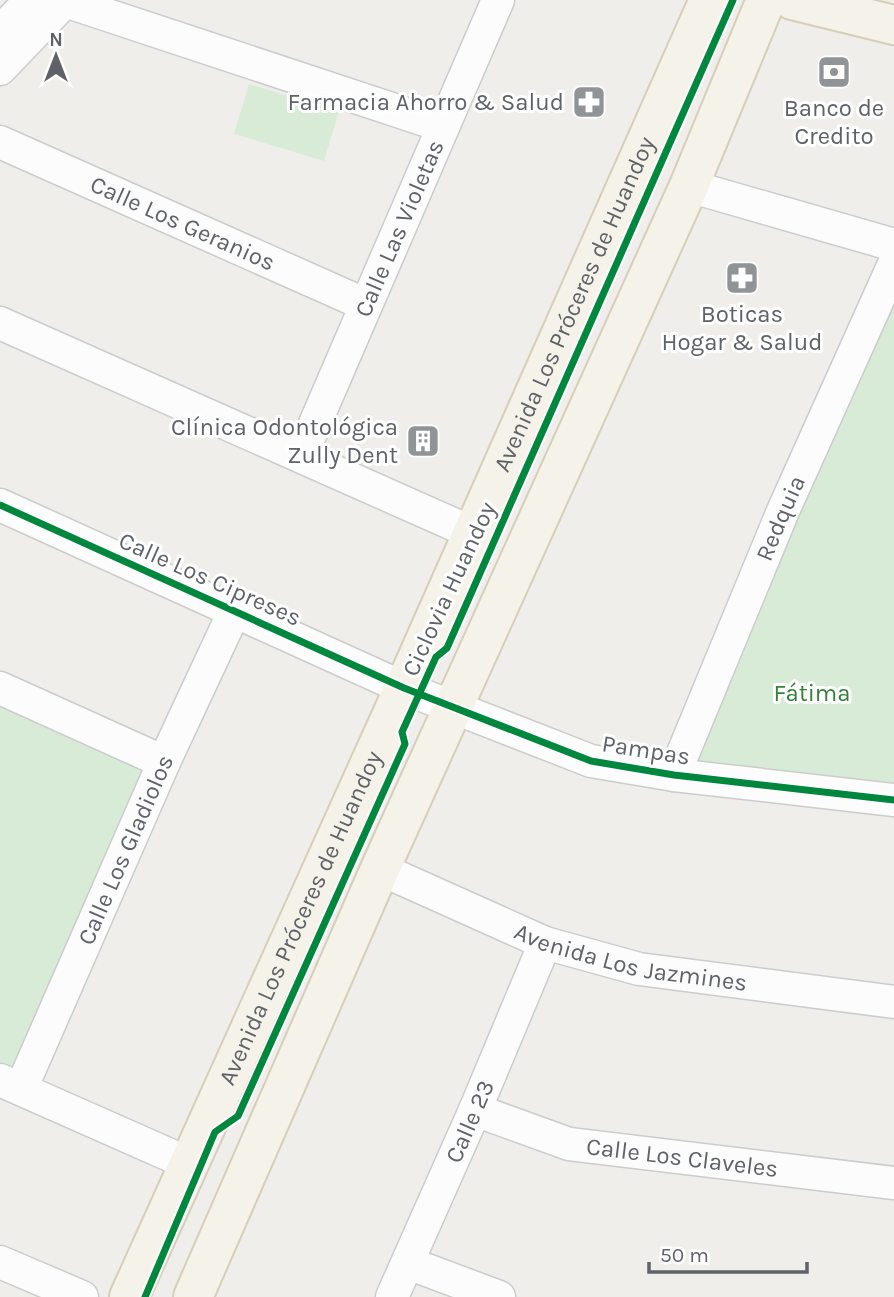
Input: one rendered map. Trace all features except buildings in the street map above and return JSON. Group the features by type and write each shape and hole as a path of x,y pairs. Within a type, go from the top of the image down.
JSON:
{"main road":[{"name":"Avenida Los Próceres de Huandoy","path":"129,1297 404,688 709,0"},
{"path":"193,1297 380,869 689,187 766,0"},
{"path":"792,0 894,25"}],"street":[{"path":"0,32 31,0"},
{"path":"0,69 65,0 443,126"},
{"name":"Calle Las Violetas","path":"301,456 364,304 498,0"},
{"name":"Calle Los Geranios","path":"0,142 364,304"},
{"path":"689,187 894,245"},
{"name":"Redquia","path":"674,775 783,511 894,264"},
{"path":"0,323 473,533"},
{"name":"Calle Los Cipreses","path":"0,505 404,688"},
{"name":"Calle Los Gladiolos","path":"11,1084 234,612"},
{"path":"0,688 164,762"},
{"name":"Pampas","path":"404,688 591,761 674,775 894,800"},
{"name":"Avenida Los Jazmines","path":"380,869 545,943 639,969 894,1002"},
{"name":"Calle 23","path":"392,1297 545,943"},
{"path":"11,1084 190,1164"},
{"name":"Calle Los Claveles","path":"475,1110 569,1144 894,1183"},
{"path":"0,1262 82,1297"},
{"path":"408,1263 499,1297"}],"green space":[{"path":"249,84 339,111 324,161 234,134"},
{"name":"Fátima","path":"894,299 894,785 690,764"},
{"path":"0,702 150,769 15,1074 0,1068"}],"cycle path":[{"name":"Ciclovia Huandoy","path":"145,1297 215,1132 238,1116 405,744 402,732 436,657 447,648 733,0"},
{"name":"Ciclovia Huandoy","path":"0,505 404,688 591,761 674,775 894,800"}],"place":[{"name":"Banco de Credito","path":"834,72"},
{"name":"Farmacia Ahorro & Salud","path":"589,102"},
{"name":"Boticas Hogar & Salud","path":"742,278"},
{"name":"Clínica Odontológica Zully Dent","path":"423,441"}]}
